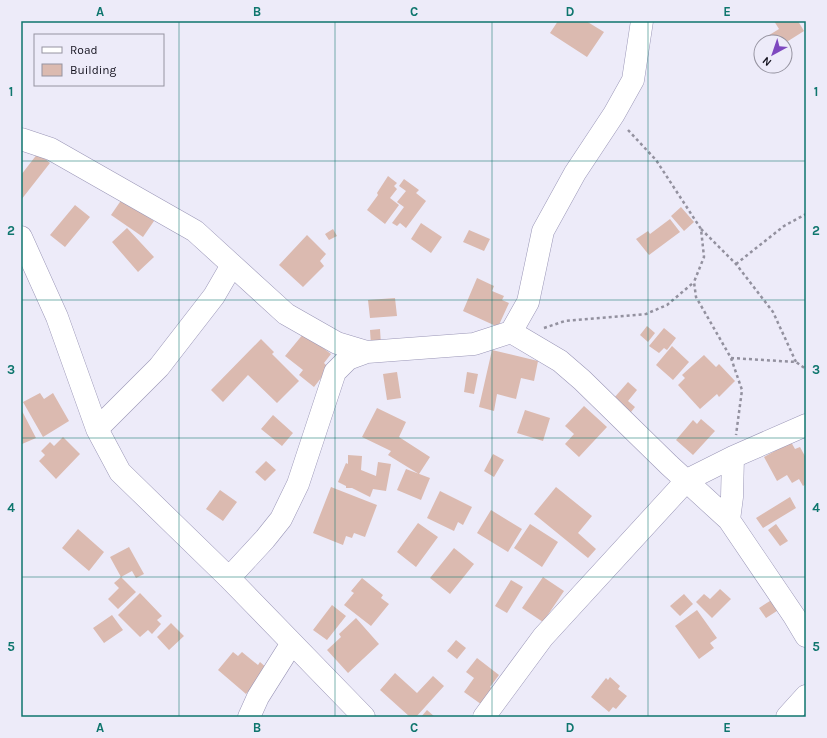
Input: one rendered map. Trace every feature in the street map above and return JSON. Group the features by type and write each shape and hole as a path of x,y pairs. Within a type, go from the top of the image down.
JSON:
{"street":[{"path":"516,334 528,302 543,232 575,173 614,114 633,80 639,22"},
{"path":"21,139 51,148 195,231 286,314 337,343 367,352"},
{"path":"21,237 57,317 97,429 120,472 229,578 364,717"},
{"path":"97,429 159,367 214,296 232,265"},
{"path":"229,578 265,539 281,519 298,484 335,372 348,359 367,352 474,344 516,334 560,361 571,370 668,464 729,520 806,636"},
{"path":"484,717 543,637 687,480 733,457 806,425"},
{"path":"729,520 732,497 733,457"},
{"path":"249,717 258,697 292,643"},
{"path":"787,717 806,696"}],"path":[{"path":"614,114 656,160 700,229 736,264 773,312 796,362 806,369"},
{"path":"736,264 784,226 806,214"},
{"path":"516,334 565,321 646,314 668,305 694,282 704,257 700,229"},
{"path":"694,282 696,297 730,358 742,390 733,457"},
{"path":"730,358 796,362"}],"building":[{"path":"558,21 586,21 604,32 587,57 550,33"},
{"path":"774,21 798,21 804,31 793,38 793,34 771,34 779,29"},
{"path":"38,153 50,163 21,200 21,175"},
{"path":"388,176 397,183 394,186 397,189 390,198 399,205 385,224 367,210 378,195 377,193"},
{"path":"404,179 419,190 416,193 426,201 406,228 400,223 397,226 392,223 404,207 397,202 406,191 399,186"},
{"path":"122,199 154,221 143,237 111,215"},
{"path":"75,205 90,217 65,247 50,235"},
{"path":"681,207 694,222 684,231 671,216"},
{"path":"670,219 680,232 649,255 636,239 648,231 650,234"},
{"path":"421,223 442,237 431,253 411,239"},
{"path":"127,228 154,257 138,272 112,242"},
{"path":"333,229 337,236 329,240 325,234"},
{"path":"469,230 490,239 484,251 463,242"},
{"path":"307,235 326,254 320,261 324,266 303,287 279,265"},
{"path":"477,278 494,286 492,291 504,296 502,300 509,303 498,327 463,311"},
{"path":"395,298 397,316 370,318 368,300"},
{"path":"647,326 655,333 648,342 640,335"},
{"path":"664,328 676,338 667,350 664,348 659,353 649,346"},
{"path":"380,329 381,345 371,345 370,330"},
{"path":"304,333 331,354 324,363 329,368 314,387 299,375 303,370 285,356"},
{"path":"261,339 274,352 272,354 299,381 277,403 248,375 223,402 211,390"},
{"path":"672,346 689,362 673,380 656,365"},
{"path":"492,350 538,361 534,381 521,378 516,399 497,394 494,411 479,407"},
{"path":"704,355 716,367 719,364 735,381 719,397 717,394 700,409 678,385 685,378 682,375"},
{"path":"397,372 401,398 387,400 383,374"},
{"path":"467,372 478,374 474,394 464,392"},
{"path":"628,382 637,390 628,401 635,407 627,417 614,398"},
{"path":"40,393 44,399 53,393 69,421 43,437 23,402"},
{"path":"584,406 607,427 579,457 565,444 574,434 565,426"},
{"path":"377,408 406,422 399,437 430,457 419,474 388,455 391,451 362,437"},
{"path":"21,409 36,438 22,444 21,441"},
{"path":"525,410 550,418 543,441 517,433"},
{"path":"273,415 293,433 282,446 261,429"},
{"path":"701,419 715,431 693,455 676,440 693,420 697,424"},
{"path":"63,437 80,454 56,479 39,461 45,455 41,451 50,442 54,446"},
{"path":"791,442 795,449 800,447 806,458 806,484 803,486 799,479 792,483 787,475 777,481 764,457"},
{"path":"493,454 504,460 494,477 484,471"},
{"path":"348,455 362,456 361,470 376,476 378,462 391,464 386,491 373,489 370,497 352,488 346,488 346,486 338,482 346,463 348,464"},
{"path":"266,461 276,470 265,481 255,472"},
{"path":"406,469 430,478 421,500 397,490"},
{"path":"331,487 377,505 365,537 354,533 352,538 346,536 343,545 313,533"},
{"path":"556,487 592,516 578,533 596,549 588,558 534,514"},
{"path":"220,490 237,502 223,521 206,509"},
{"path":"440,491 472,507 463,525 458,522 454,531 427,518"},
{"path":"790,497 796,508 763,528 756,518"},
{"path":"491,510 522,529 508,552 477,533"},
{"path":"418,523 438,537 416,567 397,552"},
{"path":"530,524 558,542 542,567 514,548"},
{"path":"776,524 788,541 780,546 768,530"},
{"path":"78,529 104,552 89,571 62,548"},
{"path":"129,547 144,574 136,578 132,571 121,577 110,557"},
{"path":"454,548 474,564 450,594 430,578"},
{"path":"121,577 136,592 118,609 108,599 119,588 114,583"},
{"path":"543,577 564,591 543,622 522,608"},
{"path":"362,578 383,595 381,598 389,604 371,626 344,605 354,593 351,591"},
{"path":"511,580 523,587 507,613 495,606"},
{"path":"720,589 731,599 712,618 696,602 704,594 710,599"},
{"path":"140,593 162,616 157,620 161,624 152,634 148,630 140,637 118,615"},
{"path":"684,594 693,604 680,616 670,606"},
{"path":"773,599 780,609 766,618 759,608"},
{"path":"332,605 346,616 327,640 313,630"},
{"path":"697,610 717,638 710,643 714,648 699,659 675,626"},
{"path":"112,615 123,630 104,643 93,628"},
{"path":"356,618 379,644 348,673 327,650 341,637 339,634"},
{"path":"171,623 184,636 169,650 157,637"},
{"path":"456,640 466,648 457,659 447,651"},
{"path":"233,652 238,656 242,652 258,665 260,662 268,669 246,694 218,670"},
{"path":"477,658 499,675 490,687 497,692 485,707 464,692 474,678 466,672"},
{"path":"395,673 417,693 433,676 444,686 416,717 410,717 380,690"},
{"path":"610,677 620,686 618,689 627,696 616,709 613,707 609,712 591,697 606,678 608,680"},
{"path":"427,710 435,717 421,717"}]}
